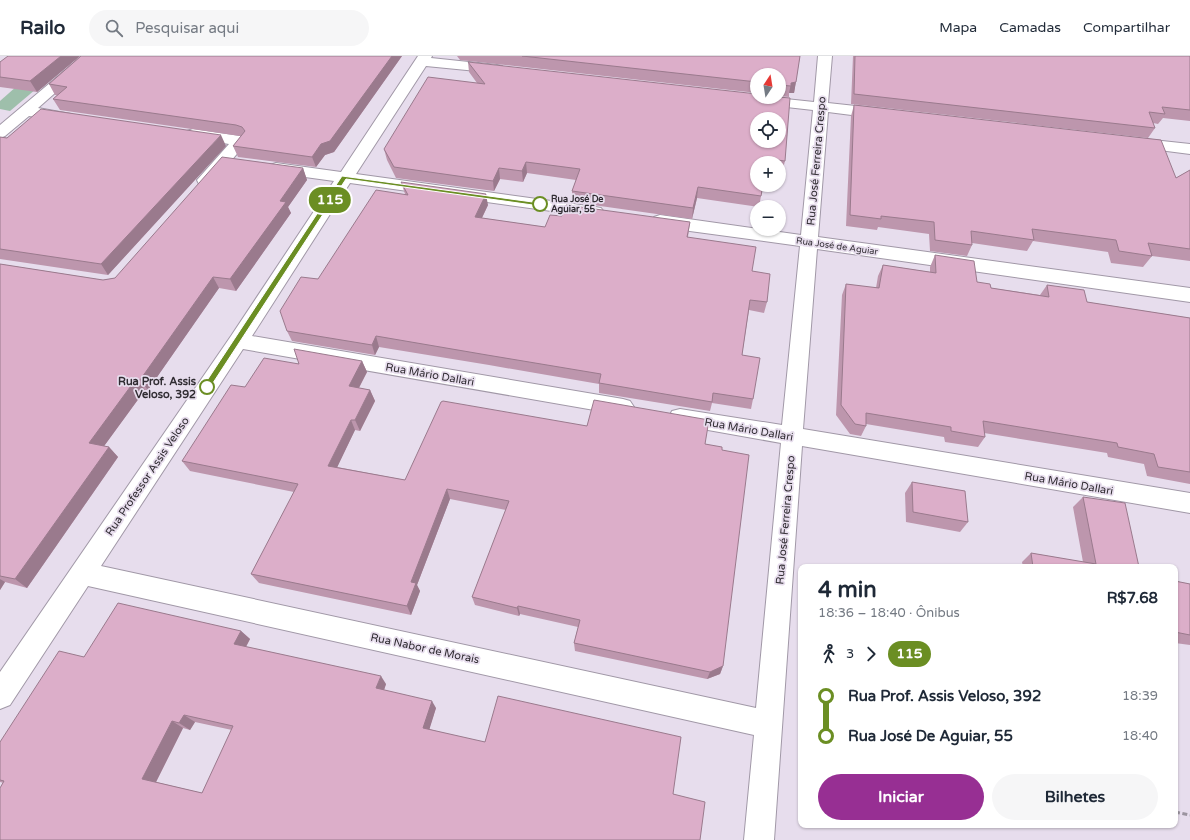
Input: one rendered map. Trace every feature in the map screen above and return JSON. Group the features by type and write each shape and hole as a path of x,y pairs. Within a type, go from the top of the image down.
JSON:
{"street":[{"path":"0,133 90,56"},
{"name":"Rua José Ferreira Crespo","path":"759,840 825,56"},
{"path":"423,59 508,71"},
{"name":"Rua Professor Assis Veloso","path":"0,695 238,341 344,177 423,59"},
{"path":"743,98 899,116"},
{"path":"26,111 81,119"},
{"path":"176,132 240,141 230,162 197,190"},
{"path":"1119,141 1190,149"},
{"path":"260,166 611,214"},
{"name":"Rua José de Aguiar","path":"643,219 1190,295"},
{"name":"Rua Mário Dallari","path":"238,341 1190,503"},
{"name":"Rua Nabor de Morais","path":"82,573 768,724"}],"path":[{"path":"1178,813 1190,815"}],"green space":[{"path":"17,86 36,89 10,111 0,109 0,101"}],"building":[{"path":"8,56 61,56 30,81 0,77 0,62"},
{"path":"81,56 392,56 330,141 321,144 312,157 233,146 245,131 242,127 236,125 53,99 67,87 49,84"},
{"path":"522,56 800,56 796,82 791,83 791,86 786,86 786,68 750,68 750,81"},
{"path":"855,56 1190,56 1190,110 1162,107 1165,114 1149,112 1155,128 854,94"},
{"path":"468,62 750,93 750,104 786,104 786,98 790,98 785,156 750,156 750,192 762,192 761,196 698,187 693,208 572,191 580,169 526,162 522,171 499,168 493,181 394,167 384,149 428,77 485,84"},
{"path":"854,105 1161,140 1176,178 1190,170 1190,249 1148,243 1152,256 1119,251 1116,240 1032,229 1034,240 971,231 972,245 935,240 934,222 881,216 881,219 850,215"},
{"path":"41,109 221,135 101,264 0,249 0,137 7,138"},
{"path":"222,157 303,168 280,201 286,202 230,279 213,277 140,380 136,379 89,443 109,447 15,579 0,576 0,264 103,280 115,278"},
{"path":"401,182 486,194 475,217 545,227 550,215 562,216 566,205 690,222 687,237 756,247 752,271 770,274 767,302 750,300 742,355 760,358 753,399 713,393 712,402 599,383 601,374 376,336 372,345 287,331 280,311 301,277 318,279 376,190 408,195"},
{"path":"935,255 974,261 977,282 990,284 991,288 1049,297 1047,285 1084,290 1087,302 1190,318 1190,472 1158,467 1154,454 1118,447 1117,443 983,421 985,437 951,431 951,427 866,413 866,426 855,424 841,405 846,284 879,288 883,265 936,273"},
{"path":"294,349 362,361 349,386 370,390 355,420 351,420 328,466 405,480 441,402 443,401 587,426 594,400 709,420 705,444 722,447 722,450 749,455 723,666 710,672 574,643 580,620 518,606 517,608 472,597 509,501 447,489 411,582 416,583 407,606 251,574 298,484 182,461 231,385 245,387 264,358 299,364"},
{"path":"912,482 965,491 968,522 913,512"},
{"path":"1083,497 1125,503 1138,564 1096,564"},
{"path":"1031,553 1096,564 1033,564"},
{"path":"1178,582 1190,584 1190,635 1178,633"},
{"path":"118,603 241,631 234,644 381,676 376,688 432,701 423,728 485,742 498,696 681,737 673,794 705,802 700,840 0,840 0,788 4,781 0,780 0,742 59,651 84,657","holes":["184,715 233,726 202,793 142,779 172,721 179,723"]}],"bus line":[{"name":"115","path":"207,387 344,177 540,204"}],"place":[{"name":"Rua José De Aguiar, 55","path":"540,204"},
{"name":"Rua Prof. Assis Veloso, 392","path":"207,387"}]}
